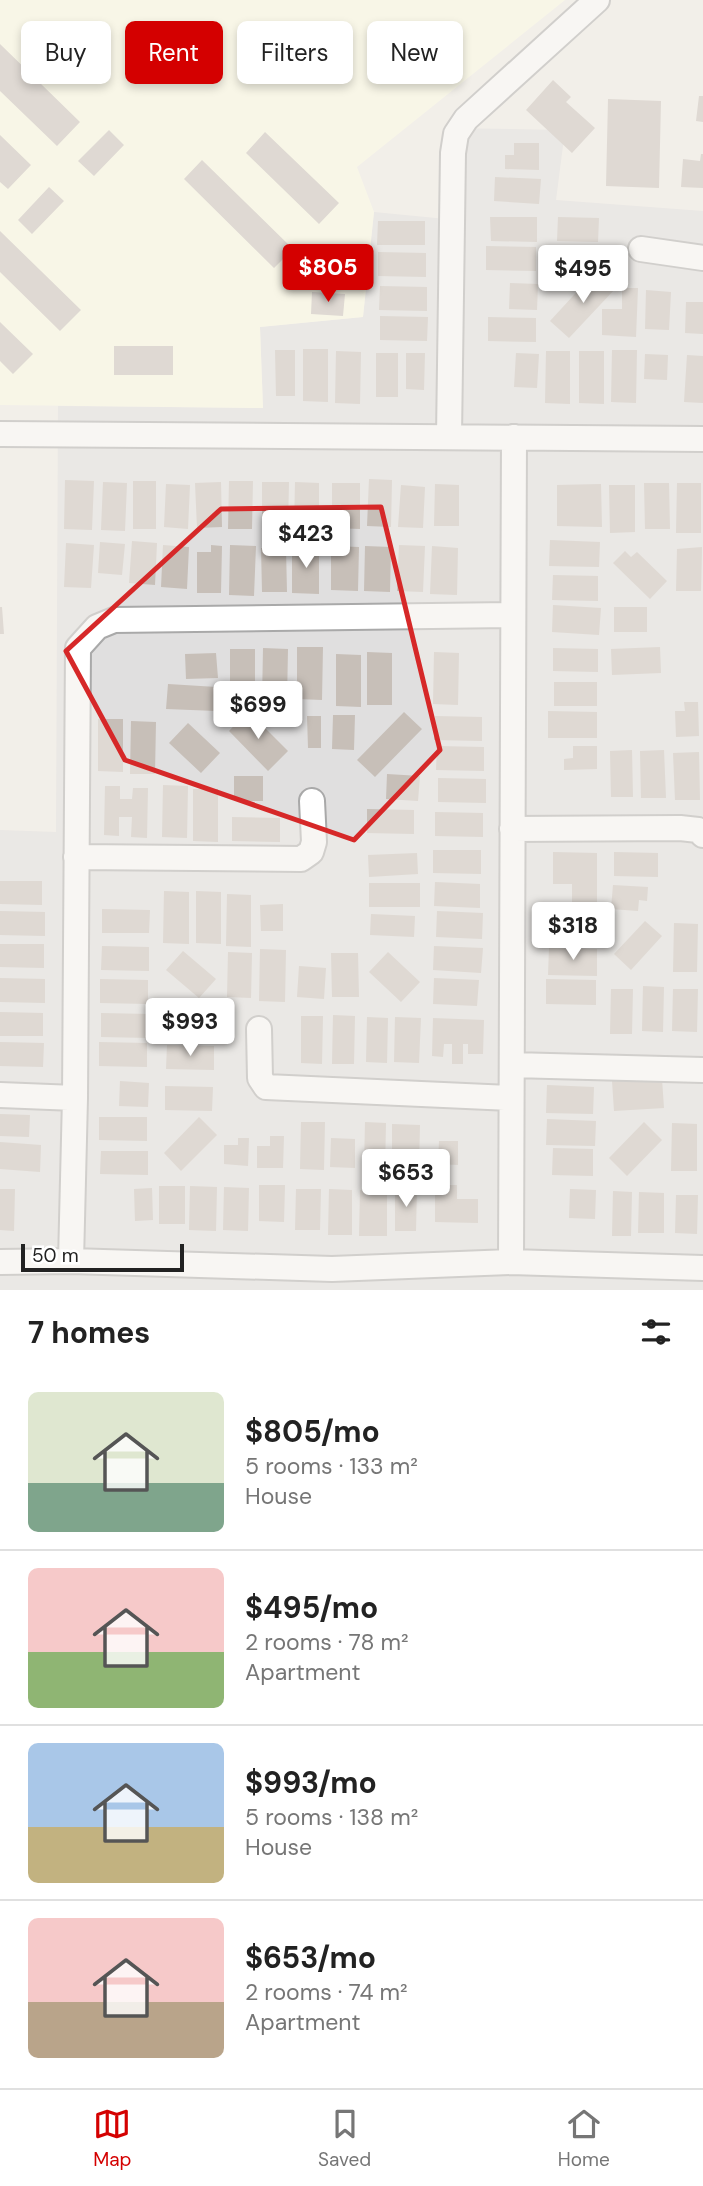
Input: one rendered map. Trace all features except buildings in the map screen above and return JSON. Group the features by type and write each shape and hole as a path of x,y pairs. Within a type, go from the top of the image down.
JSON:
{"street":[{"path":"449,436 456,134 467,118 597,0"},
{"path":"641,248 703,258"},
{"path":"0,434 703,439"},
{"path":"510,1262 514,437"},
{"path":"71,1261 75,1098 78,648 97,627 114,620 512,615"},
{"path":"76,857 301,859 311,852 314,842 312,800"},
{"path":"512,829 680,828 698,831 703,835"},
{"path":"259,1029 260,1078 266,1087 511,1098"},
{"path":"512,1065 703,1070"},
{"path":"0,1095 75,1098"},
{"path":"0,1262 71,1261 332,1280 510,1262 703,1268"}],"highlighted area":[{"path":"381,507 440,750 354,840 125,760 66,651 221,509"}],"shaded area":[{"path":"0,0 565,0 463,82 463,21 367,21 367,84 460,84 357,167 374,212 363,317 260,327 263,408 0,405"},
{"path":"449,128 565,130 556,200 703,211 703,1290 0,1290 0,830 56,832 58,406 263,408 260,327 363,317 374,212 446,219"}]}
